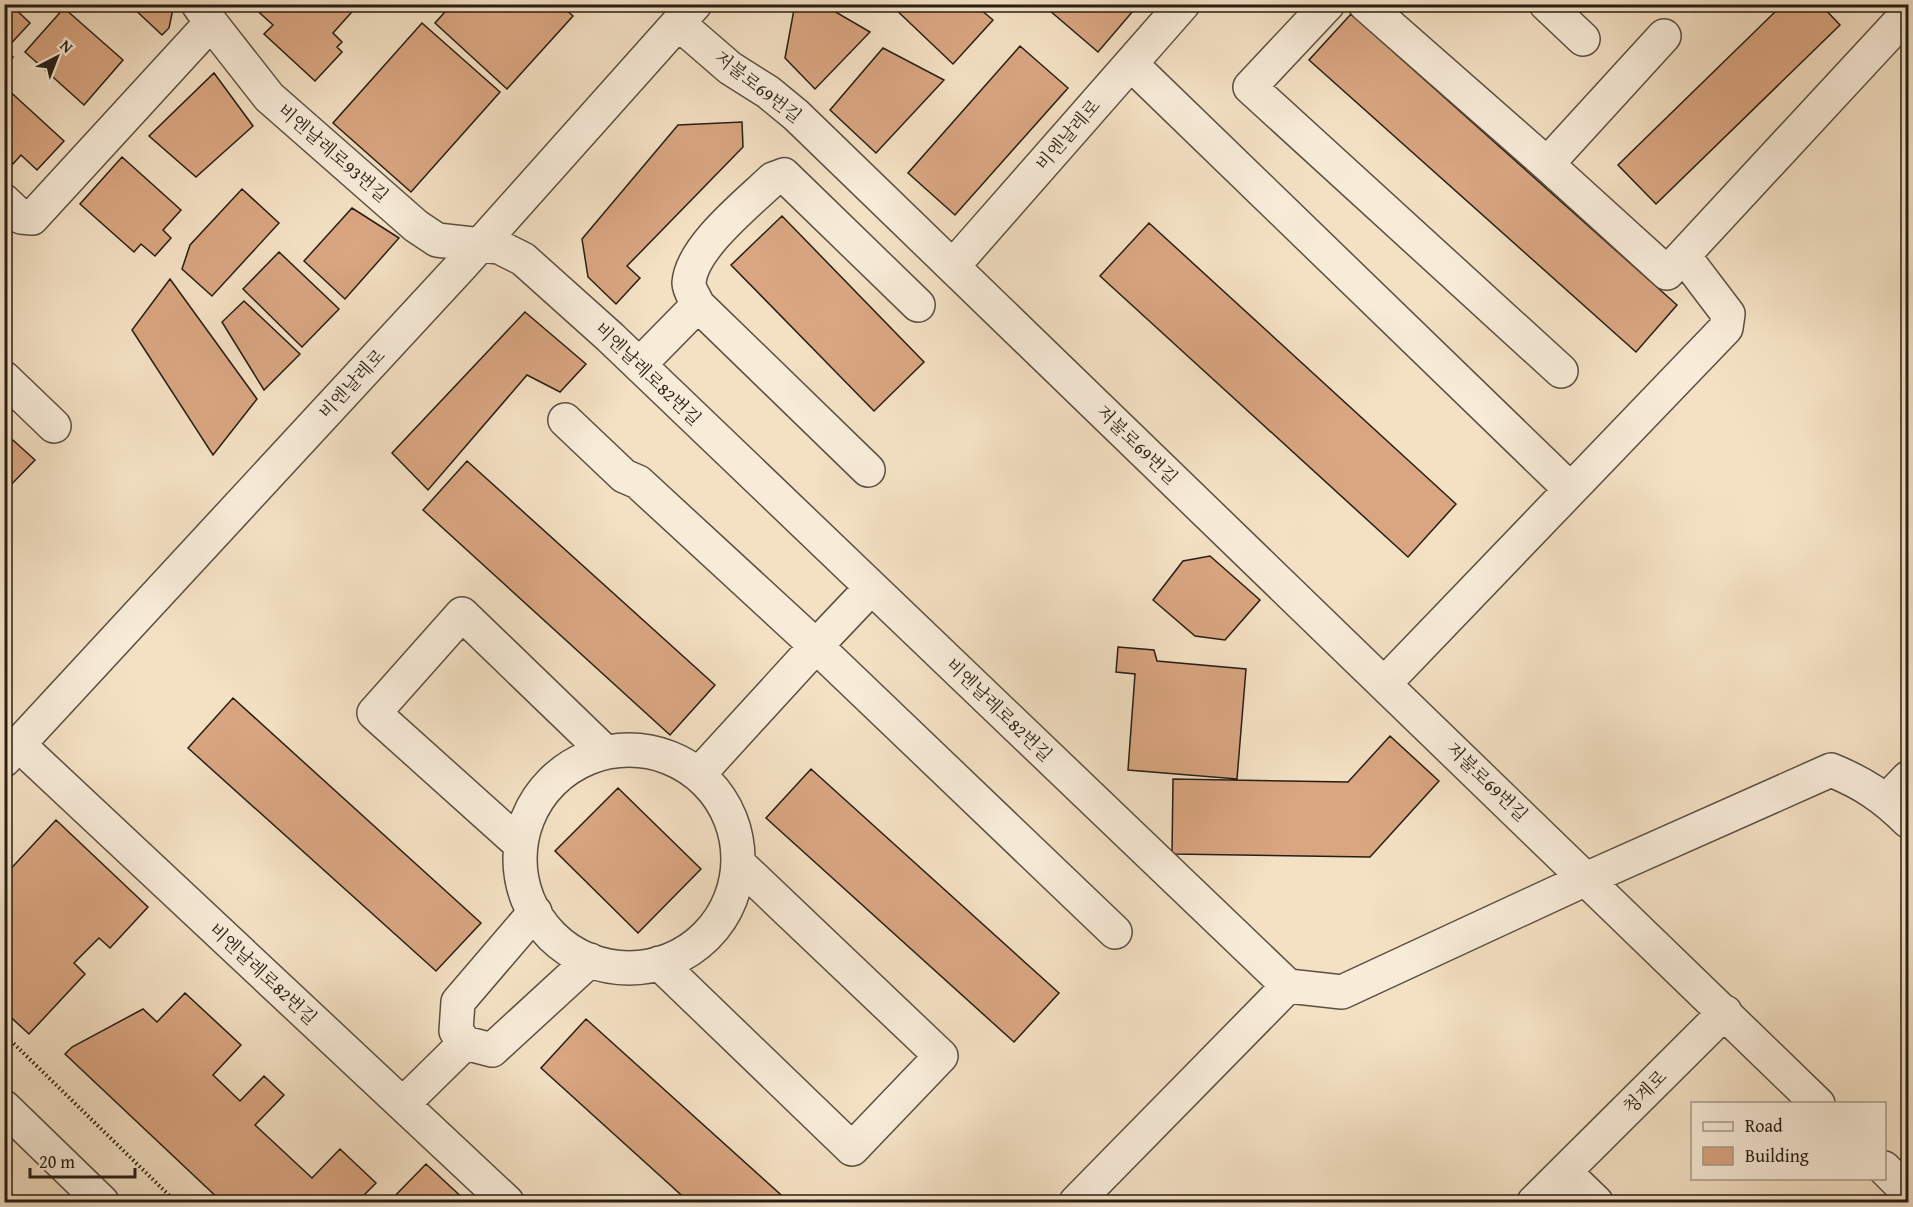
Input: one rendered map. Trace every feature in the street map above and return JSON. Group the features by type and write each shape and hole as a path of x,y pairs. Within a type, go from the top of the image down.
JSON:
{"street":[{"name":"비엔날레로","path":"953,266 1183,4"},
{"path":"1328,4 1250,87 1561,371"},
{"path":"1365,4 1667,273 1908,13"},
{"path":"1546,4 1583,39"},
{"name":"비엔날레로93번길","path":"4,201 21,217 32,218 204,14 269,97 416,226 437,240 480,245"},
{"name":"비엔날레로","path":"12,753 480,245 687,14"},
{"name":"저불로69번길","path":"687,14 730,68 768,92 796,115 1816,1102"},
{"path":"1547,164 1664,36"},
{"path":"1131,64 1570,489"},
{"path":"868,470 698,305 689,286 692,269 705,245 772,179 784,175 918,305"},
{"name":"비엔날레로82번길","path":"480,245 499,247 523,259 639,365 1288,986"},
{"path":"1385,683 1726,328 1728,314 1684,256"},
{"path":"639,365 698,305"},
{"path":"4,378 54,426"},
{"path":"565,420 624,477 638,482 816,646 1115,932"},
{"path":"699,774 871,588"},
{"path":"521,845 374,713 462,614 604,751"},
{"path":"638,749 670,757 699,774 722,800 735,831 739,864 732,897 713,930 684,954 648,967 610,967 574,954 544,929 526,897 519,859 525,821 544,788 573,763 604,751 638,749"},
{"name":"비엔날레로82번길","path":"12,753 403,1104 507,1203"},
{"path":"1076,1203 1288,986 1342,992 1586,879 1831,770 1901,800"},
{"path":"658,963 852,1149 941,1056 739,864"},
{"path":"535,912 458,1002 456,1031 465,1043 492,1050 591,960"},
{"name":"청계로","path":"1534,1203 1725,1012"},
{"path":"403,1104 465,1043"},
{"path":"4,1107 102,1203"},
{"path":"1886,1170 1908,1192"},
{"path":"1565,1172 1596,1203"}],"path":[{"path":"4,1034 176,1203"}],"building":[{"path":"4,4 10,4 30,23 5,50 13,57 4,67"},
{"path":"129,4 174,4 169,28 162,35"},
{"path":"250,4 359,4 333,33 342,42 337,47 342,52 315,81 264,34 273,25"},
{"path":"452,4 560,4 573,16 507,89 435,23"},
{"path":"795,4 822,4 870,32 815,89 785,58"},
{"path":"890,4 974,4 993,20 953,64"},
{"path":"1042,4 1139,4 1098,52"},
{"path":"1783,4 1820,4 1840,25 1656,204 1618,165"},
{"path":"64,8 123,60 84,105 25,52"},
{"path":"1351,14 1677,305 1636,352 1309,60"},
{"path":"422,23 500,92 411,192 333,123"},
{"path":"1020,46 1068,88 955,215 908,173"},
{"path":"883,48 944,80 876,153 830,110"},
{"path":"214,73 253,126 196,177 149,136"},
{"path":"4,86 64,141 37,170 21,155 13,164 9,160 4,165"},
{"path":"742,122 743,147 627,266 640,278 616,304 588,277 582,239 678,125"},
{"path":"122,157 181,210 163,230 171,238 155,256 141,244 134,252 80,204"},
{"path":"242,189 279,223 212,296 182,269 190,245"},
{"path":"352,208 399,238 345,299 304,261"},
{"path":"782,216 924,362 874,411 731,265"},
{"path":"1149,223 1456,504 1408,557 1100,276"},
{"path":"279,252 339,309 302,347 243,289"},
{"path":"170,279 257,399 213,455 132,330"},
{"path":"244,301 300,354 264,390 222,322"},
{"path":"525,312 586,364 560,392 527,375 428,490 392,453"},
{"path":"4,432 35,460 4,492"},
{"path":"467,461 715,685 670,735 423,510"},
{"path":"1210,556 1260,600 1225,640 1195,636 1153,600 1183,561"},
{"path":"1118,647 1154,650 1157,661 1246,669 1237,779 1128,770 1135,674 1116,672"},
{"path":"233,698 481,923 436,971 188,748"},
{"path":"1390,736 1439,781 1370,857 1172,854 1173,779 1348,782"},
{"path":"811,769 1059,993 1014,1042 766,818"},
{"path":"618,788 701,869 638,933 555,851"},
{"path":"56,820 148,907 110,948 99,938 74,963 85,974 29,1034 4,1011 4,876"},
{"path":"185,993 241,1045 213,1075 240,1101 264,1076 284,1095 255,1125 312,1178 340,1149 376,1183 357,1202 222,1202 65,1054 72,1047 143,1009 157,1022"},
{"path":"586,1019 789,1202 689,1202 541,1068"},
{"path":"426,1164 467,1202 389,1202"}]}
